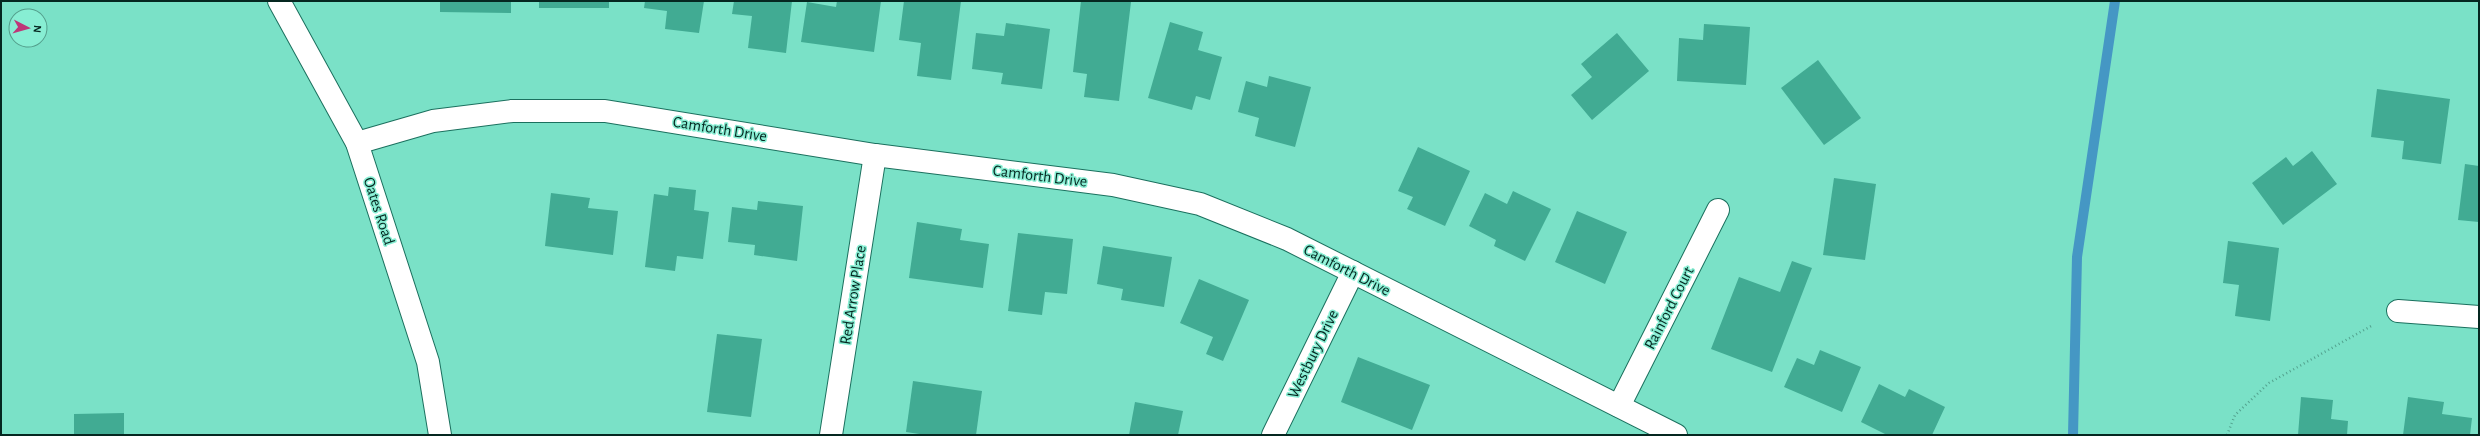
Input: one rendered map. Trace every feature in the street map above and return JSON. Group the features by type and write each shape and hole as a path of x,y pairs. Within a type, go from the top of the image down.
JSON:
{"street":[{"name":"Oates Road","path":"279,1 357,143 428,362 440,435"},
{"name":"Camforth Drive","path":"357,143 433,121 512,111 605,111 875,155 1113,186 1200,204 1287,239 1676,435"},
{"name":"Red Arrow Place","path":"831,435 875,155"},
{"name":"Rainford Court","path":"1619,406 1718,210"},
{"name":"Westbury Drive","path":"1273,435 1353,272"},
{"path":"2398,311 2479,317"}],"path":[{"path":"2227,435 2235,415 2268,383 2398,311"}],"building":[{"path":"440,1 511,1 511,13 440,12"},
{"path":"539,1 609,1 609,8 539,8"},
{"path":"645,1 704,1 699,33 665,29 667,11 644,8"},
{"path":"734,1 792,1 786,53 748,48 752,16 732,14"},
{"path":"837,1 881,1 874,52 801,42 807,2 836,7"},
{"path":"904,1 961,1 951,80 917,76 921,43 899,40"},
{"path":"1081,1 1131,2 1119,101 1084,97 1087,74 1073,72"},
{"path":"1170,22 1203,32 1198,50 1222,57 1210,100 1196,96 1192,110 1148,98"},
{"path":"1006,23 1050,29 1042,89 1001,84 1003,73 972,69 976,33 1004,36"},
{"path":"1704,24 1750,27 1746,85 1677,81 1679,38 1703,40"},
{"path":"1617,33 1649,71 1592,120 1571,95 1592,77 1581,64"},
{"path":"1818,60 1861,118 1824,145 1781,88"},
{"path":"1269,76 1311,87 1295,147 1255,136 1259,118 1238,112 1246,81 1267,87"},
{"path":"2377,89 2450,99 2441,164 2402,159 2404,141 2371,137"},
{"path":"1418,147 1470,171 1445,226 1407,209 1413,197 1398,191"},
{"path":"2312,151 2337,184 2283,225 2252,183 2286,157 2293,166"},
{"path":"2465,164 2479,166 2479,222 2458,220"},
{"path":"1834,178 1876,184 1865,260 1823,255"},
{"path":"669,187 696,190 694,210 709,212 703,259 677,256 675,271 645,267 654,194 668,196"},
{"path":"1513,191 1551,209 1525,261 1494,246 1496,240 1469,226 1485,193 1507,204"},
{"path":"551,193 590,198 588,208 618,211 613,255 545,246"},
{"path":"758,201 803,206 797,261 754,255 755,245 728,242 732,207 757,210"},
{"path":"1577,211 1627,232 1605,284 1555,262"},
{"path":"917,222 962,229 960,240 989,244 983,288 909,278"},
{"path":"1018,233 1073,239 1067,294 1045,292 1042,315 1008,311"},
{"path":"2228,241 2279,248 2270,321 2235,316 2239,285 2223,283"},
{"path":"1103,246 1172,257 1164,307 1121,300 1123,289 1097,284"},
{"path":"1792,261 1812,268 1772,372 1711,349 1739,277 1780,292"},
{"path":"1199,279 1249,300 1223,361 1206,354 1213,337 1180,323"},
{"path":"717,334 762,339 751,417 707,412"},
{"path":"1820,350 1861,367 1842,412 1784,387 1797,358 1814,365"},
{"path":"1358,357 1430,385 1412,430 1341,402"},
{"path":"913,381 982,391 976,435 926,435 906,432"},
{"path":"1879,384 1905,397 1909,389 1945,407 1932,435 1887,435 1861,422"},
{"path":"2301,397 2333,400 2331,419 2348,421 2347,435 2298,435"},
{"path":"2408,397 2444,402 2442,414 2472,418 2470,435 2403,435"},
{"path":"1135,402 1183,411 1178,435 1129,435"},
{"path":"124,413 124,435 74,435 74,414"}],"waterway":[{"path":"2073,435 2077,257 2115,1"}]}
